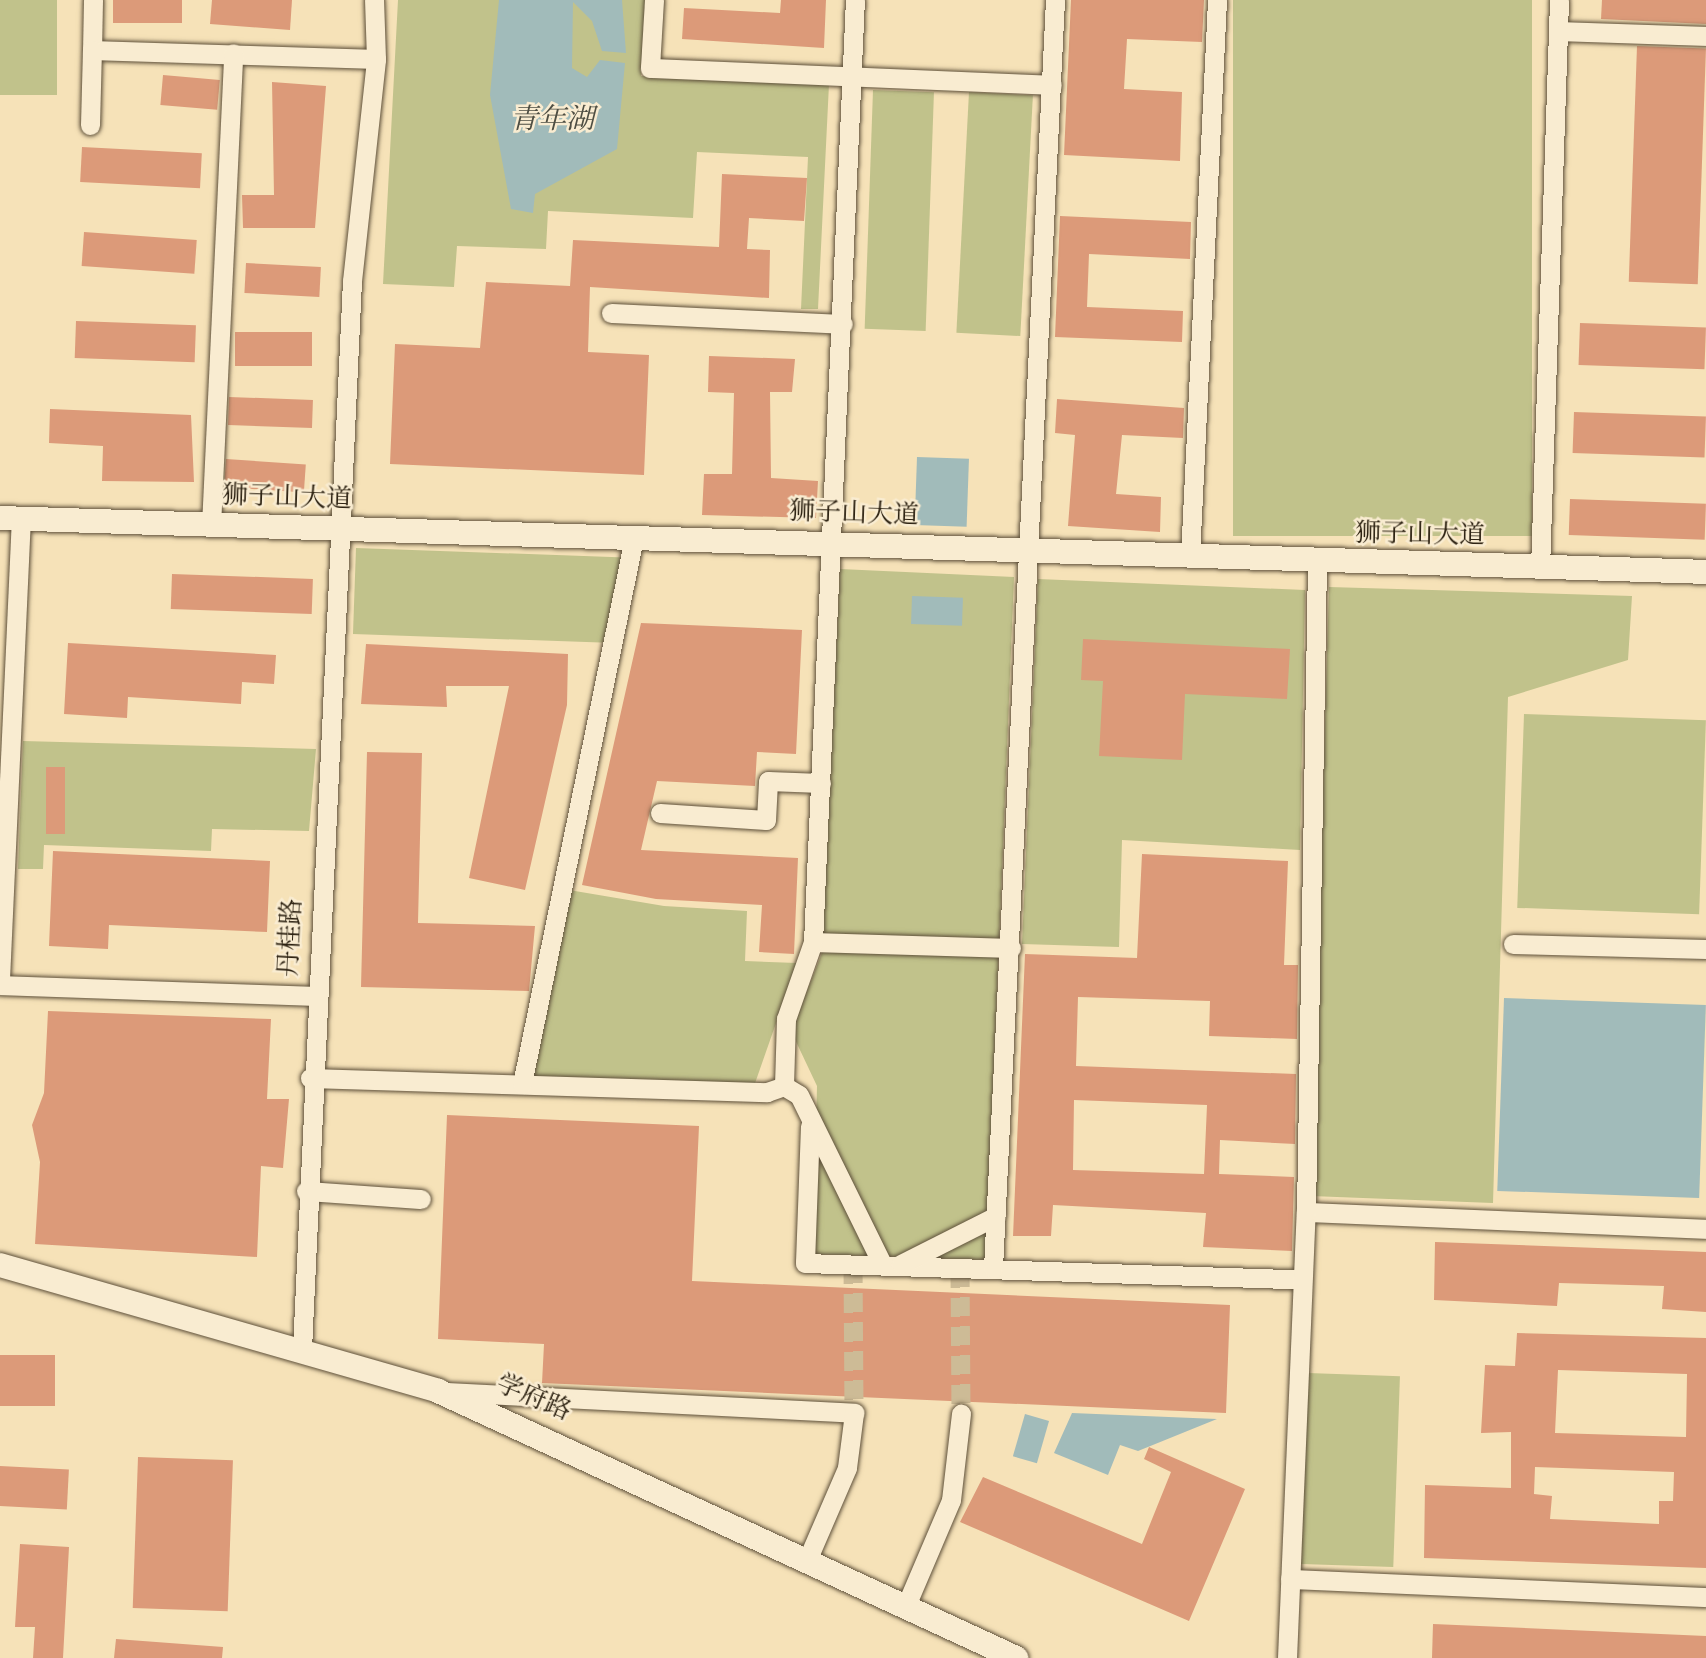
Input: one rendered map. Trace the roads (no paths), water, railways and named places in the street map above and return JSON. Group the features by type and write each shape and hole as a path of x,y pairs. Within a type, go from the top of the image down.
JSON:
{"street":[{"path":"90,125 93,0"},
{"name":"丹桂路","path":"302,1349 310,1078 352,281 376,59 374,0"},
{"path":"654,0 650,68 1052,85"},
{"path":"784,1086 786,1019 813,942 834,543 855,0"},
{"path":"993,1268 1031,553 1055,0"},
{"path":"1190,558 1217,0"},
{"path":"1540,568 1559,0"},
{"path":"1559,31 1706,36"},
{"path":"92,50 376,59"},
{"path":"211,526 233,54"},
{"path":"611,313 843,324"},
{"path":"0,979 10,518"},
{"name":"狮子山大道","path":"10,518 339,531 834,543 1317,563 1706,572"},
{"path":"522,1084 634,538"},
{"path":"1287,1658 1300,1279 1306,1212 1317,563"},
{"path":"660,813 766,820 768,781 821,783"},
{"path":"813,942 1011,948"},
{"path":"1513,944 1706,949"},
{"path":"0,985 315,996"},
{"path":"310,1078 767,1092 784,1086"},
{"path":"784,1086 799,1095 810,1122 891,1264"},
{"path":"810,1122 805,1263 1300,1279"},
{"path":"306,1191 421,1199"},
{"path":"1306,1212 1706,1228"},
{"path":"891,1264 996,1216"},
{"name":"学府路","path":"0,1265 302,1349 438,1391 808,1558 905,1608 1016,1658"},
{"path":"438,1391 854,1413 847,1468 808,1558"},
{"path":"905,1608 951,1500 961,1414"},
{"path":"1290,1579 1706,1597"}],"water":[{"name":"青年湖","path":"499,0 622,0 626,53 602,51 592,21 573,2 572,68 587,77 600,60 625,63 617,149 535,194 533,213 511,209 490,95"},
{"path":"917,457 969,459 967,527 915,525"},
{"path":"912,596 963,598 962,626 911,624"},
{"path":"1504,998 1706,1005 1699,1198 1497,1191"},
{"path":"1072,1413 1217,1419 1138,1451 1120,1445 1108,1475 1054,1453"},
{"path":"1025,1414 1049,1421 1037,1463 1013,1456"}],"tunnel":[{"path":"853,1264 854,1413"},
{"path":"960,1268 961,1414"}]}
